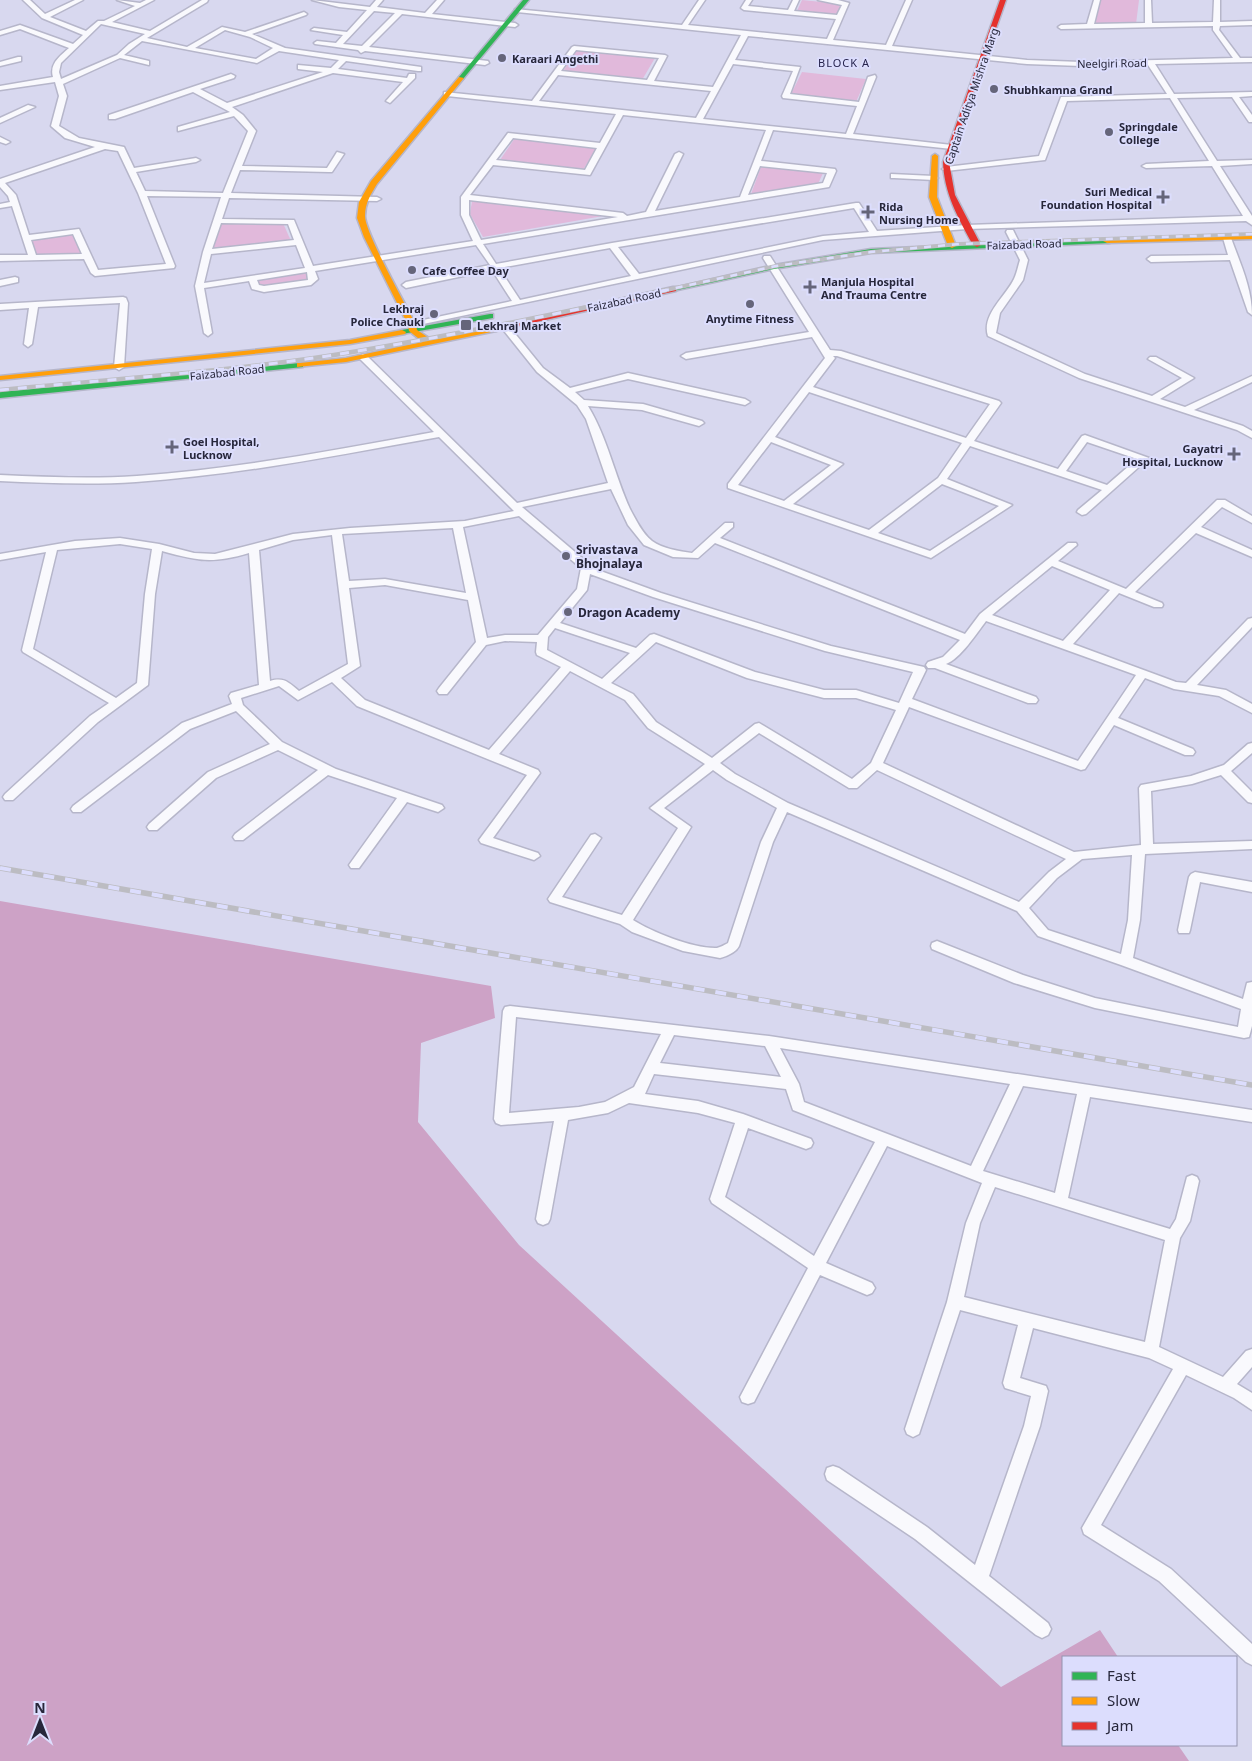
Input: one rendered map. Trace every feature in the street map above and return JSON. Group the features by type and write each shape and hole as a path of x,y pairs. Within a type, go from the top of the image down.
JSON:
{"main road":[{"path":"431,343 413,328 379,260 361,218 372,203 374,183 453,95 523,7 536,0"},
{"name":"Captain Aditya Mishra Marg","path":"977,245 956,212 950,194 946,169 992,0"},
{"name":"Captain Aditya Mishra Marg","path":"952,246 933,197 934,160 942,137 1003,0"},
{"name":"Faizabad Road","path":"0,395 363,357 505,326 860,242 969,230 1010,232 1251,221"},
{"path":"380,235 408,289"},
{"name":"Faizabad Road","path":"0,378 350,342 413,328 426,322 770,262 871,251 952,246 1252,237"},
{"path":"426,322 431,343"}],"street":[{"path":"26,0 44,17 87,34"},
{"path":"44,17 80,0"},
{"path":"120,0 141,5"},
{"path":"105,23 152,0"},
{"path":"315,0 510,25"},
{"path":"338,45 380,0"},
{"path":"684,27 702,0"},
{"path":"749,0 744,8 840,17"},
{"path":"790,12 796,0"},
{"path":"821,0 846,3 829,42"},
{"path":"888,48 909,0"},
{"path":"1090,27 1097,0"},
{"path":"1148,0 1149,26"},
{"path":"1217,0 1216,30 1238,60"},
{"path":"0,88 58,81 119,56 141,39 205,1"},
{"path":"428,15 438,1"},
{"name":"Neelgiri Road","path":"523,7 684,27 977,57 1081,64 1252,60"},
{"path":"226,106 332,71 364,48 400,12"},
{"path":"245,34 304,14"},
{"path":"26,238 76,231 95,273 171,266 142,193 121,149 95,146 59,132 55,126 63,96 55,72 58,62 100,22 151,33"},
{"path":"1061,27 1252,23"},
{"path":"0,33 20,27 74,47"},
{"path":"188,49 224,28 245,34 279,48 348,60 418,69"},
{"path":"314,30 348,34"},
{"path":"698,120 746,33"},
{"path":"141,39 256,61 279,48"},
{"path":"317,43 479,63"},
{"path":"534,103 574,48 663,56 649,83"},
{"path":"119,56 146,63"},
{"path":"390,100 429,56"},
{"path":"0,64 18,59"},
{"path":"730,62 797,69 786,96 861,104"},
{"path":"1151,63 1251,221"},
{"path":"378,77 388,65"},
{"path":"301,67 408,80"},
{"path":"556,73 716,89"},
{"path":"112,117 231,76"},
{"path":"848,136 872,77"},
{"path":"193,89 226,106 246,121 252,131 226,195 207,252 199,286 208,334"},
{"path":"946,169 1042,158 1064,99 1252,94"},
{"path":"453,95 848,136 942,137 952,147"},
{"path":"1234,95 1252,120"},
{"path":"0,121 31,108"},
{"path":"491,162 587,173 621,112"},
{"path":"181,129 235,113"},
{"path":"743,199 770,128"},
{"path":"518,302 467,222 462,208 465,197 511,135 602,146"},
{"path":"33,258 12,195 0,182 104,147"},
{"path":"238,168 329,170 340,154"},
{"path":"649,215 679,154"},
{"path":"131,171 196,160"},
{"path":"199,286 379,260 826,185 832,172 757,162"},
{"path":"1146,166 1252,162"},
{"path":"894,176 934,178"},
{"path":"142,193 226,195 372,203"},
{"path":"465,197 638,216"},
{"path":"0,206 15,204"},
{"path":"408,289 493,265 856,205 874,233"},
{"path":"218,220 291,222 311,270"},
{"path":"969,230 1251,221"},
{"path":"426,322 823,238 874,233 946,232"},
{"path":"1010,232 1024,260 1018,280 1000,304 991,326 991,334 1082,376 1240,428 1252,435"},
{"path":"1227,238 1252,312"},
{"path":"207,252 300,242"},
{"path":"612,245 637,278"},
{"path":"0,258 88,256"},
{"path":"1151,260 1234,258"},
{"path":"770,262 830,358 732,486 932,555 1007,506 941,480"},
{"path":"0,283 14,280"},
{"path":"0,307 123,300 118,367"},
{"path":"28,344 34,305"},
{"path":"505,326 540,370 581,403 591,419 614,485 633,525 648,543 673,554 694,556 729,525"},
{"path":"686,356 816,334"},
{"path":"827,353 838,353 996,402 941,480 871,534"},
{"path":"363,357 518,509 591,571 657,595 829,649 920,670 947,660 967,639 984,616 1072,545"},
{"path":"1153,359 1189,378 1153,399"},
{"path":"568,391 628,376 745,402"},
{"path":"1186,410 1252,379"},
{"path":"807,388 1109,489"},
{"path":"581,403 643,407 699,423"},
{"path":"0,478 75,482 136,479 244,468 440,434"},
{"path":"768,438 838,464 785,505"},
{"path":"1061,472 1086,438 1144,458 1082,512"},
{"path":"0,557 52,548 121,541 156,547 188,556 207,558 293,537 337,532 457,525 500,519 518,509 614,485"},
{"path":"1065,646 1122,591 1221,502 1252,520"},
{"path":"457,525 482,642"},
{"path":"1194,528 1252,554"},
{"path":"337,532 354,666 298,696 281,682 235,696 238,706 278,745 328,769 438,808"},
{"path":"713,539 967,639"},
{"path":"9,797 94,718 142,685 156,547"},
{"path":"254,547 265,687"},
{"path":"52,548 27,650 117,703"},
{"path":"1051,562 1158,606"},
{"path":"586,566 582,590 543,636 540,652 629,697 652,725 712,763 731,778 784,806 1021,908 1043,933 1126,961 1250,1007"},
{"path":"344,585 385,582 472,596"},
{"path":"984,616 1174,685 1222,693 1252,710"},
{"path":"1188,688 1252,621"},
{"path":"553,624 637,652"},
{"path":"603,684 654,637 751,675 824,694 856,694 904,705 1081,766 1142,674"},
{"path":"442,691 482,642 505,638 542,639"},
{"path":"935,664 1032,700"},
{"path":"491,756 568,666"},
{"path":"625,921 685,827 656,808 759,727 853,785 876,765 920,670"},
{"path":"333,678 362,703 534,773 485,840 534,856"},
{"path":"77,809 186,726 238,706"},
{"path":"1112,720 1190,752"},
{"path":"153,827 212,775 278,745"},
{"path":"1126,961 1134,920 1143,849 1145,788 1192,780 1223,770 1252,747"},
{"path":"876,765 1076,858"},
{"path":"239,837 328,769"},
{"path":"1223,770 1252,799"},
{"path":"355,865 404,797"},
{"path":"595,838 554,899 625,921 637,929 688,948 720,953 733,946 767,842 784,806"},
{"path":"1021,908 1053,875 1079,855 1143,849 1252,845"},
{"path":"1184,930 1195,877 1252,887"},
{"path":"937,946 1019,979 1095,1003 1248,1034 1252,986"},
{"path":"670,1029 639,1091 629,1097 608,1107 562,1114 501,1119 510,1011 769,1040 1252,1116"},
{"path":"769,1040 792,1084 798,1106 991,1180 1173,1236"},
{"path":"651,1068 792,1084"},
{"path":"974,1174 1019,1080"},
{"path":"1060,1202 1085,1090"},
{"path":"629,1097 698,1107 743,1120 806,1144"},
{"path":"543,1219 562,1114"},
{"path":"743,1120 717,1199 817,1266 867,1288"},
{"path":"748,1397 884,1139"},
{"path":"913,1429 955,1302 973,1223 991,1180"},
{"path":"1151,1351 1173,1236 1183,1221 1192,1182"},
{"path":"955,1302 1151,1351 1240,1393 1252,1403"},
{"path":"979,1579 1032,1426 1040,1391 1011,1383 1027,1320"},
{"path":"1225,1386 1252,1356"},
{"path":"1183,1366 1090,1528 1165,1574 1252,1656"},
{"path":"833,1474 921,1533 1042,1629"}],"shaded area":[{"path":"802,0 841,4 836,15 797,11"},
{"path":"1096,0 1139,0 1136,24 1088,23"},
{"path":"577,50 655,58 642,80 563,71"},
{"path":"802,72 866,79 856,102 791,94"},
{"path":"515,138 597,147 583,170 500,160"},
{"path":"761,167 823,173 818,184 751,194"},
{"path":"472,201 603,216 483,237 470,214"},
{"path":"220,222 283,223 291,241 212,250"},
{"path":"73,232 83,255 36,257 30,239"},
{"path":"305,272 308,280 259,287 256,279"},
{"path":"0,901 491,986 495,1018 421,1043 418,1122 519,1245 1001,1687 1100,1630 1117,1656 1062,1656 1062,1746 1179,1746 1189,1761 0,1761"}],"railway":[{"path":"662,291 776,266 871,252 959,244 1252,234"},
{"path":"0,390 209,371 334,355 501,325 667,290"},
{"path":"0,868 1252,1085"}],"traffic: fast":[{"path":"461,78 526,0"},
{"path":"673,289 774,267 871,251 1107,241"},
{"path":"402,332 490,316"},
{"path":"0,395 300,365"}],"traffic: slow":[{"path":"431,343 413,331 412,325 368,237 361,218 363,202 374,183 461,78"},
{"path":"935,156 933,197 952,246"},
{"path":"1107,241 1252,237"},
{"path":"300,365 346,360 496,329"},
{"path":"0,378 350,342 402,332"}],"traffic: jam":[{"path":"977,245 952,195 946,162 1003,0"},
{"path":"496,329 673,289"}],"place":[{"name":"Karaari Angethi","path":"502,58"},
{"name":"Shubhkamna Grand","path":"994,89"},
{"name":"Springdale College","path":"1109,132"},
{"name":"Suri Medical Foundation Hospital","path":"1163,197"},
{"name":"Rida Nursing Home","path":"868,212"},
{"name":"Cafe Coffee Day","path":"412,270"},
{"name":"Manjula Hospital And Trauma Centre","path":"810,287"},
{"name":"Anytime Fitness","path":"750,304"},
{"name":"Lekhraj Police Chauki","path":"434,314"},
{"name":"Lekhraj Market","path":"466,325"},
{"name":"Goel Hospital, Lucknow","path":"172,447"},
{"name":"Gayatri Hospital, Lucknow","path":"1234,454"},
{"name":"Srivastava Bhojnalaya","path":"566,556"},
{"name":"Dragon Academy","path":"568,612"}],"district":[{"name":"BLOCK A","path":"844,62"}]}
